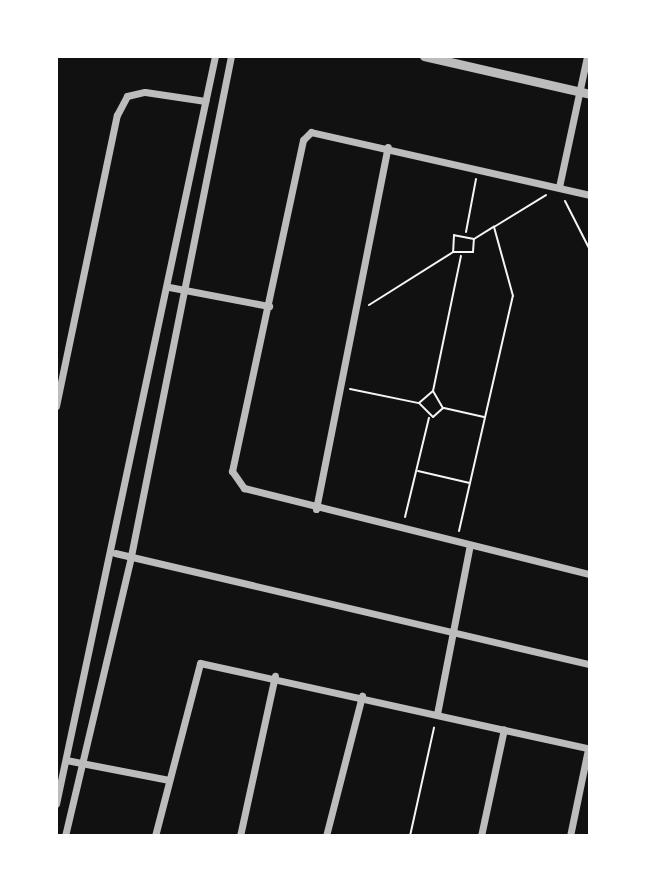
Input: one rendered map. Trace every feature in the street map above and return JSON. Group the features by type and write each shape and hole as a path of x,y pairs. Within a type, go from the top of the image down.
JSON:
{"street":[{"path":"56,804 115,553 215,56"},
{"path":"65,836 131,556 231,56"},
{"path":"424,56 585,92"},
{"path":"559,187 585,92 587,56"},
{"path":"56,406 117,115 127,96 145,92 205,101"},
{"path":"590,195 322,131 303,140 235,483 316,509 590,574"},
{"path":"316,509 388,147"},
{"path":"169,287 269,306"},
{"path":"437,714 470,545"},
{"path":"115,553 590,664"},
{"path":"155,836 200,663 275,676 589,749 570,836"},
{"path":"240,836 275,676"},
{"path":"326,836 362,696"},
{"path":"481,836 504,729"},
{"path":"66,760 169,780"}],"path":[{"path":"465,233 479,168"},
{"path":"474,239 559,187 590,250"},
{"path":"456,542 513,296 494,227"},
{"path":"453,252 454,235 465,233 474,239"},
{"path":"453,252 461,256 473,252 474,239"},
{"path":"355,314 453,252"},
{"path":"419,403 433,391 461,256"},
{"path":"340,387 419,403 430,417"},
{"path":"433,391 443,408"},
{"path":"403,529 430,417 443,408 484,417"},
{"path":"417,471 470,483"},
{"path":"410,836 437,714"}]}
